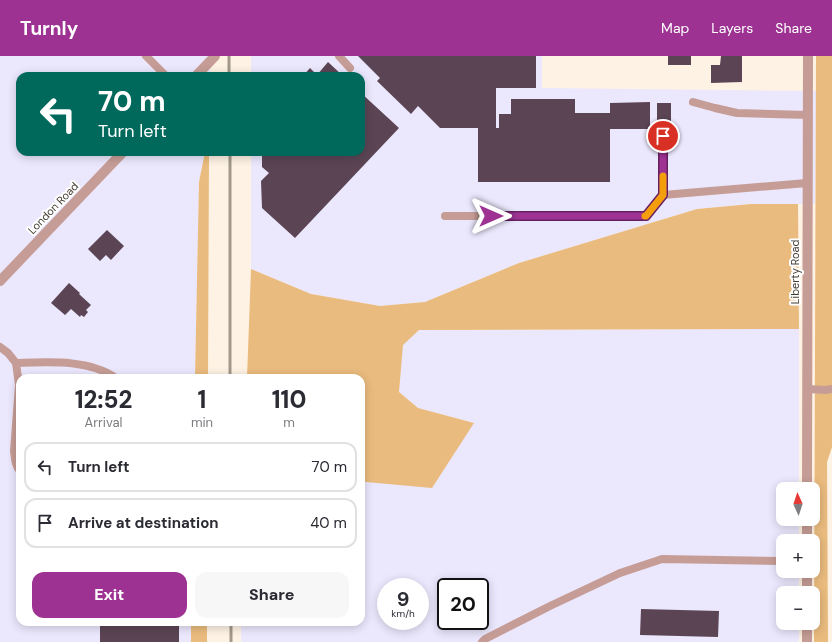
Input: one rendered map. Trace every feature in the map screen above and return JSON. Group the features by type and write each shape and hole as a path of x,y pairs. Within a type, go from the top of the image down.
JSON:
{"street":[{"path":"200,72 215,56"},
{"name":"Liberty Road","path":"807,482 808,56"},
{"name":"London Road","path":"0,281 119,156"},
{"path":"807,630 807,642"}],"lane":[{"path":"146,56 162,72"},
{"path":"339,56 350,68"},
{"path":"693,102 737,113 808,115"},
{"path":"445,216 646,216 663,195 663,136"},
{"path":"663,195 808,183"},
{"path":"0,347 8,353 16,363 18,374"},
{"path":"16,363 56,362 86,366 111,374"},
{"path":"807,389 826,390 832,388"},
{"path":"16,425 14,451 16,463"},
{"path":"482,642 485,639 550,606 620,574 662,559 776,561"}],"shaded area":[{"path":"0,56 211,56 210,72 16,72 16,156 204,156 199,182 195,374 16,374 16,626 191,626 191,642 0,642"},
{"path":"251,56 542,56 542,88 816,91 815,204 751,204 697,209 519,263 425,302 380,306 311,294 251,269 251,156 365,156 365,72 251,72"},
{"path":"816,56 832,56 832,447 827,462 828,642 814,642 814,630 820,630 820,586 814,586 814,578 820,578 820,534 814,534 814,526 820,526 820,482 815,482"},
{"path":"204,156 209,156 208,374 195,374 199,182"},
{"path":"751,204 798,204 799,329 419,330 403,345 399,392 418,408 474,423 432,488 365,482 365,374 247,374 251,269 311,294 380,306 425,302 519,263 697,209"},
{"path":"799,329 799,482 776,482 776,526 799,526 799,534 776,534 776,578 799,578 799,586 776,586 776,630 799,630 799,642 241,642 241,626 365,626 365,482 474,423 417,408 399,392 402,345 419,330"},
{"path":"191,626 207,626 207,642 191,642"}],"building":[{"path":"358,56 536,56 536,88 496,88 496,128 499,128 499,114 511,114 511,99 575,99 575,113 610,113 610,103 650,102 650,129 610,129 610,182 478,182 478,128 440,128 418,106 411,114 377,81 380,78"},
{"path":"668,56 691,56 691,65 668,65"},
{"path":"721,56 742,56 742,82 711,83 711,65 720,65"},
{"path":"328,62 339,72 320,72"},
{"path":"310,68 314,72 306,72"},
{"path":"365,97 399,128 295,238 262,208 261,181 269,173 262,167 262,156 365,156"},
{"path":"657,103 671,103 671,129 657,129"},
{"path":"107,230 124,246 111,260 106,255 100,261 88,249"},
{"path":"69,283 91,305 86,310 88,312 84,317 81,315 80,317 71,309 65,315 51,303"},
{"path":"641,609 719,611 718,637 640,635"},
{"path":"100,626 179,626 179,642 100,642"}],"railway":[{"path":"229,56 229,72"},
{"path":"230,156 230,374"},
{"path":"231,626 231,642"}],"slow traffic":[{"path":"645,216 663,195 663,176"}],"route":[{"path":"491,216 646,216 663,195 663,136"}]}
